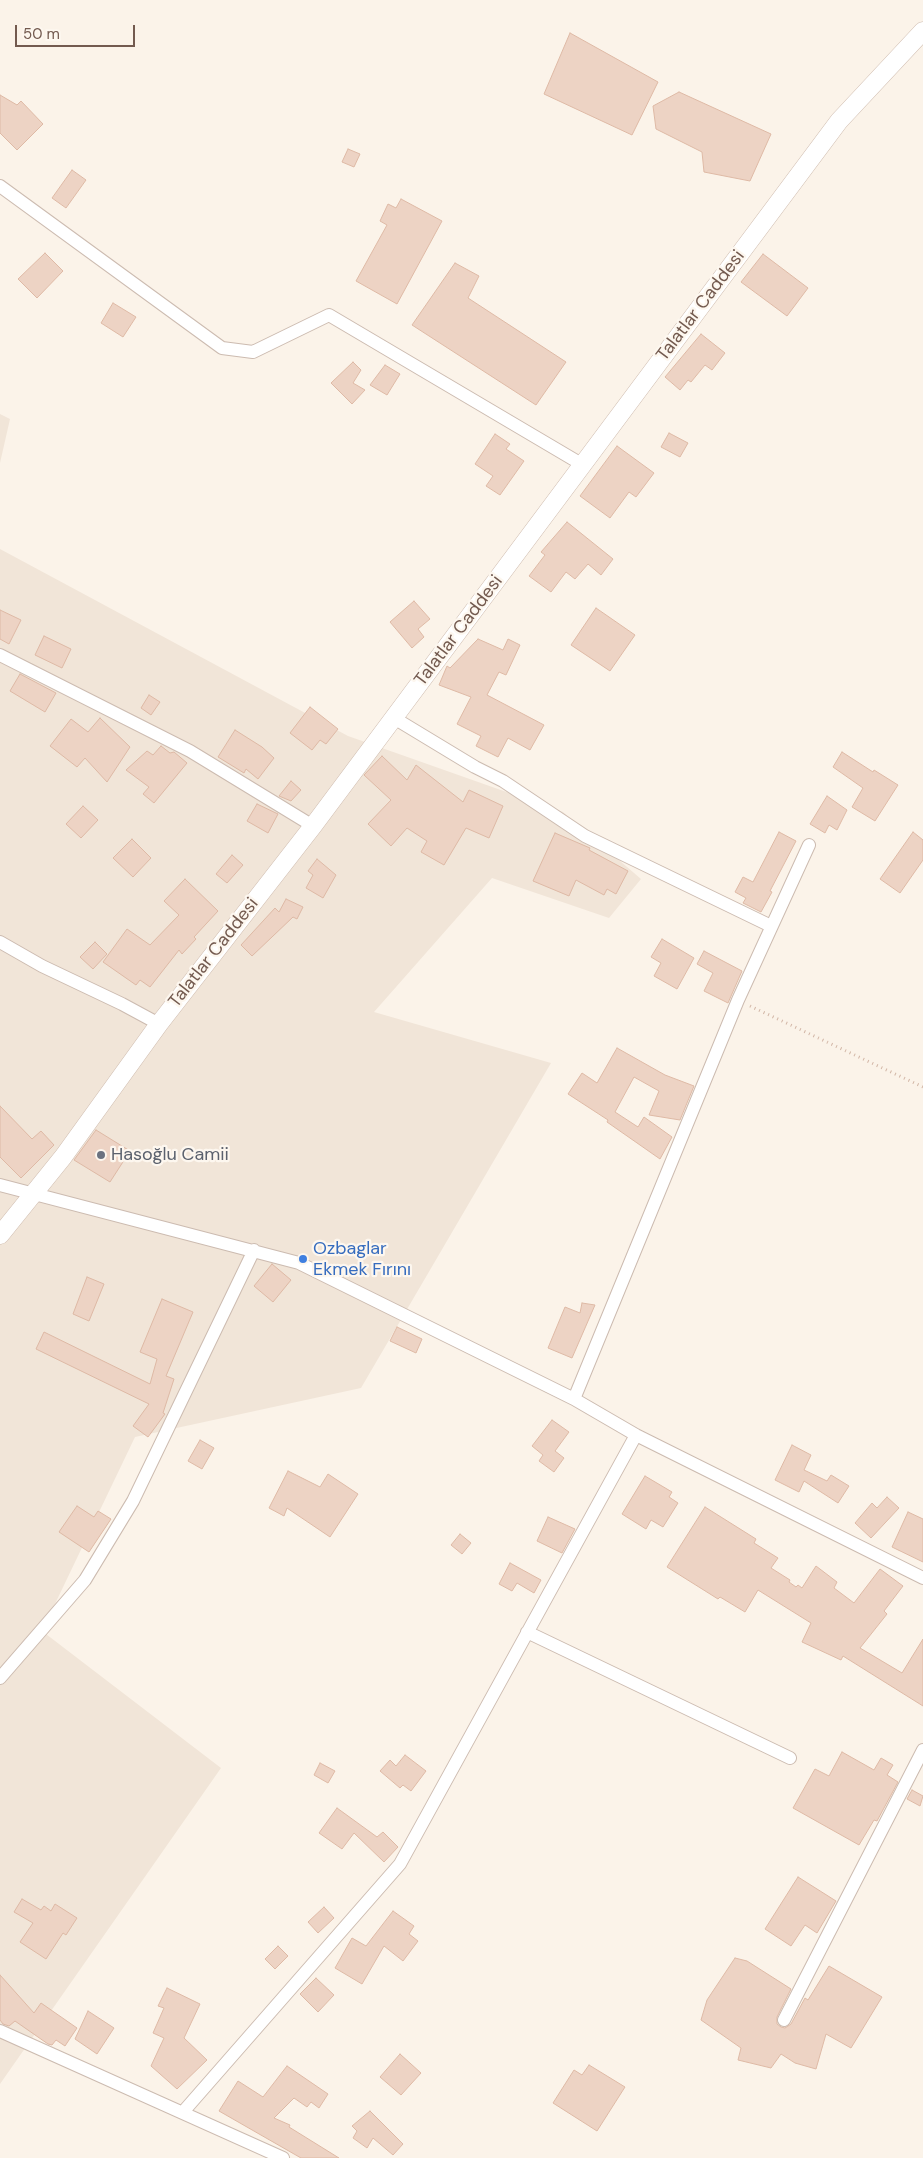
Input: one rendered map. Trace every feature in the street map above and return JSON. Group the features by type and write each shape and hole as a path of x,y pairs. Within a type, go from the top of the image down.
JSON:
{"street":[{"name":"Talatlar Caddesi","path":"0,1235 63,1157 159,1024 313,826 839,121 923,31"},
{"path":"0,185 222,348 253,352 329,315 583,465"},
{"path":"0,655 190,751 313,826"},
{"path":"394,718 475,768 504,781 585,836 771,926"},
{"path":"574,1399 738,1000 809,845"},
{"path":"0,942 42,966 159,1024"},
{"path":"0,1185 31,1195 254,1250 299,1263 574,1399 636,1435 923,1578"},
{"path":"0,1678 85,1580 133,1501 254,1250"},
{"path":"183,2112 400,1864 636,1435"},
{"path":"528,1632 790,1758"},
{"path":"784,2020 923,1750"},
{"path":"0,2031 283,2158"}],"path":[{"path":"738,1000 923,1086"}],"shaded area":[{"path":"0,414 10,419 0,463"},
{"path":"0,549 348,736 563,812 641,879 609,918 492,878 374,1012 551,1063 361,1388 135,1437 42,1631 221,1768 0,2084"}],"building":[{"path":"570,33 658,82 632,135 544,94"},
{"path":"679,92 771,134 750,181 704,172 702,152 656,129 653,106"},
{"path":"0,95 17,105 21,101 43,124 17,150 0,133"},
{"path":"348,149 360,154 354,167 342,162"},
{"path":"72,170 86,180 66,208 52,198"},
{"path":"401,199 442,221 397,304 356,281 387,225 380,221 388,204 396,208"},
{"path":"45,253 63,271 37,298 18,279"},
{"path":"763,254 808,288 787,316 741,282"},
{"path":"455,263 479,276 468,298 566,362 536,405 412,325"},
{"path":"113,303 136,317 123,337 101,323"},
{"path":"701,334 725,353 712,370 705,365 691,382 688,380 680,390 665,377"},
{"path":"353,362 361,370 353,383 365,390 352,404 331,383"},
{"path":"385,365 400,374 387,395 370,385"},
{"path":"669,433 688,443 680,457 661,447"},
{"path":"495,434 510,444 506,449 524,461 500,495 486,486 493,476 475,464"},
{"path":"617,446 654,473 636,497 629,492 610,518 580,496"},
{"path":"567,522 613,559 601,575 588,564 575,579 566,572 551,592 529,576 545,555 541,552"},
{"path":"414,601 430,619 418,629 424,637 412,648 390,622"},
{"path":"596,608 635,635 610,671 571,645"},
{"path":"0,610 21,620 9,644 0,639"},
{"path":"44,636 71,649 62,668 35,655"},
{"path":"478,639 503,650 508,639 520,645 506,675 499,672 487,695 544,725 530,750 508,738 498,757 476,746 481,736 457,724 471,697 439,685 447,666 450,668"},
{"path":"20,674 56,693 45,712 10,691"},
{"path":"149,695 160,702 151,715 141,708"},
{"path":"310,707 338,729 326,744 320,740 312,750 290,733"},
{"path":"100,718 130,747 107,782 85,758 77,767 50,746 71,719 88,732"},
{"path":"235,730 262,747 274,758 258,779 246,769 244,773 218,757"},
{"path":"161,746 170,753 174,752 187,763 154,803 143,794 149,787 126,770 147,751 153,755"},
{"path":"842,752 898,785 875,821 852,807 863,788 833,767"},
{"path":"382,756 407,780 416,765 463,802 469,790 503,806 489,838 466,828 444,865 421,852 427,841 407,828 391,846 368,824 391,800 364,775"},
{"path":"291,781 301,790 291,801 279,796"},
{"path":"827,796 847,810 837,830 829,825 825,833 810,824"},
{"path":"257,804 278,814 268,833 247,821"},
{"path":"83,806 98,820 81,838 66,824"},
{"path":"779,832 796,841 761,912 743,903 746,898 735,892 743,877 753,882"},
{"path":"913,832 923,840 923,860 900,893 880,879"},
{"path":"555,833 590,848 589,850 628,871 616,894 607,889 604,895 576,880 569,896 533,881"},
{"path":"132,839 151,858 133,877 113,858"},
{"path":"232,855 243,865 227,883 216,874"},
{"path":"317,859 336,875 323,898 306,888 313,875 308,871"},
{"path":"185,879 218,911 194,937 196,939 182,954 179,950 150,987 140,980 136,985 103,962 127,929 150,945 179,915 164,901"},
{"path":"286,899 303,907 297,919 293,917 252,956 241,945 275,908 279,912"},
{"path":"662,939 694,958 677,989 654,976 661,963 651,957"},
{"path":"95,942 107,954 93,969 80,957"},
{"path":"704,951 742,971 728,1003 704,991 713,973 697,964"},
{"path":"617,1048 665,1075 694,1086 680,1120 649,1115 659,1091 634,1077 615,1112 638,1127 644,1117 672,1137 660,1159 607,1122 608,1120 568,1094 582,1073 597,1083"},
{"path":"0,1106 32,1139 41,1131 54,1145 21,1178 0,1157"},
{"name":"Hasoğlu Camii","path":"96,1130 130,1151 110,1182 74,1160"},
{"path":"272,1264 291,1280 273,1302 254,1286"},
{"path":"87,1277 104,1284 89,1321 73,1314"},
{"path":"162,1299 193,1312 166,1376 174,1379 163,1413 165,1414 148,1437 133,1426 149,1404 36,1349 44,1332 150,1384 157,1359 140,1352"},
{"path":"582,1303 595,1305 572,1358 548,1348 565,1307 580,1313"},
{"path":"397,1327 422,1339 416,1353 390,1341"},
{"path":"552,1420 569,1432 555,1451 564,1458 554,1472 539,1461 543,1455 532,1446"},
{"path":"200,1440 214,1448 202,1469 188,1461"},
{"path":"792,1445 811,1455 804,1470 827,1481 831,1475 849,1486 838,1503 804,1481 799,1492 775,1480"},
{"path":"288,1471 320,1487 328,1474 358,1494 330,1537 287,1508 284,1516 269,1508"},
{"path":"645,1476 672,1492 669,1497 678,1503 663,1527 651,1520 646,1529 622,1514"},
{"path":"887,1497 899,1508 871,1538 855,1523 872,1503 877,1508"},
{"path":"77,1506 94,1517 98,1511 111,1519 89,1552 59,1532"},
{"path":"705,1507 756,1539 754,1543 778,1558 771,1568 790,1580 789,1582 796,1587 798,1585 802,1588 816,1566 837,1582 834,1588 854,1603 880,1569 903,1586 884,1611 887,1614 860,1648 902,1673 923,1639 923,1706 843,1656 841,1660 802,1642 811,1623 758,1590 745,1612 720,1597 718,1599 667,1567"},
{"path":"908,1512 923,1519 923,1562 892,1547"},
{"path":"548,1517 575,1529 562,1553 537,1541"},
{"path":"460,1534 471,1543 462,1554 451,1545"},
{"path":"510,1563 541,1580 534,1593 517,1583 512,1591 499,1584"},
{"path":"842,1752 874,1770 881,1758 893,1765 887,1775 898,1782 877,1821 874,1820 859,1845 793,1808 815,1769 829,1776"},
{"path":"405,1755 426,1771 411,1791 403,1785 400,1788 380,1771 390,1760 396,1766"},
{"path":"320,1763 335,1771 328,1783 314,1775"},
{"path":"912,1790 923,1796 920,1806 907,1799"},
{"path":"337,1808 377,1837 383,1832 398,1847 384,1862 354,1833 342,1849 319,1833"},
{"path":"798,1877 836,1901 817,1933 805,1925 791,1946 765,1929"},
{"path":"22,1899 41,1910 44,1906 51,1911 55,1904 77,1918 66,1935 63,1933 46,1959 20,1942 33,1923 14,1912"},
{"path":"324,1907 334,1918 318,1933 308,1922"},
{"path":"393,1911 414,1926 409,1934 418,1941 403,1961 384,1946 362,1984 335,1968 352,1938 366,1946"},
{"path":"278,1946 288,1956 275,1969 265,1959"},
{"path":"735,1958 747,1961 791,1989 777,2017 777,2024 781,2027 785,2028 791,2024 805,1998 808,2000 829,1966 882,1997 851,2048 826,2034 816,2069 795,2063 781,2054 771,2068 738,2060 741,2048 701,2020 707,2000"},
{"path":"0,1975 34,2013 41,2003 77,2028 65,2046 56,2040 52,2045 48,2044 15,2021 9,2026 3,2024 0,2020"},
{"path":"316,1978 334,1995 318,2012 300,1994"},
{"path":"167,1988 200,2004 184,2038 207,2060 177,2089 151,2066 164,2038 153,2033 164,2008 158,2006"},
{"path":"88,2011 114,2028 97,2054 75,2039"},
{"path":"400,2054 421,2073 401,2095 380,2077"},
{"path":"589,2065 625,2087 597,2131 553,2103 574,2070 582,2075"},
{"path":"287,2066 328,2094 319,2108 311,2102 307,2107 294,2098 274,2118 290,2125 289,2127 339,2158 301,2158 219,2111 238,2081 263,2097"},
{"path":"370,2111 403,2144 393,2155 373,2138 367,2148 353,2138 357,2131 352,2126"}],"place":[{"name":"Hasoğlu Camii","path":"101,1155"},
{"name":"Ozbaglar Ekmek Fırını","path":"303,1259"}]}
